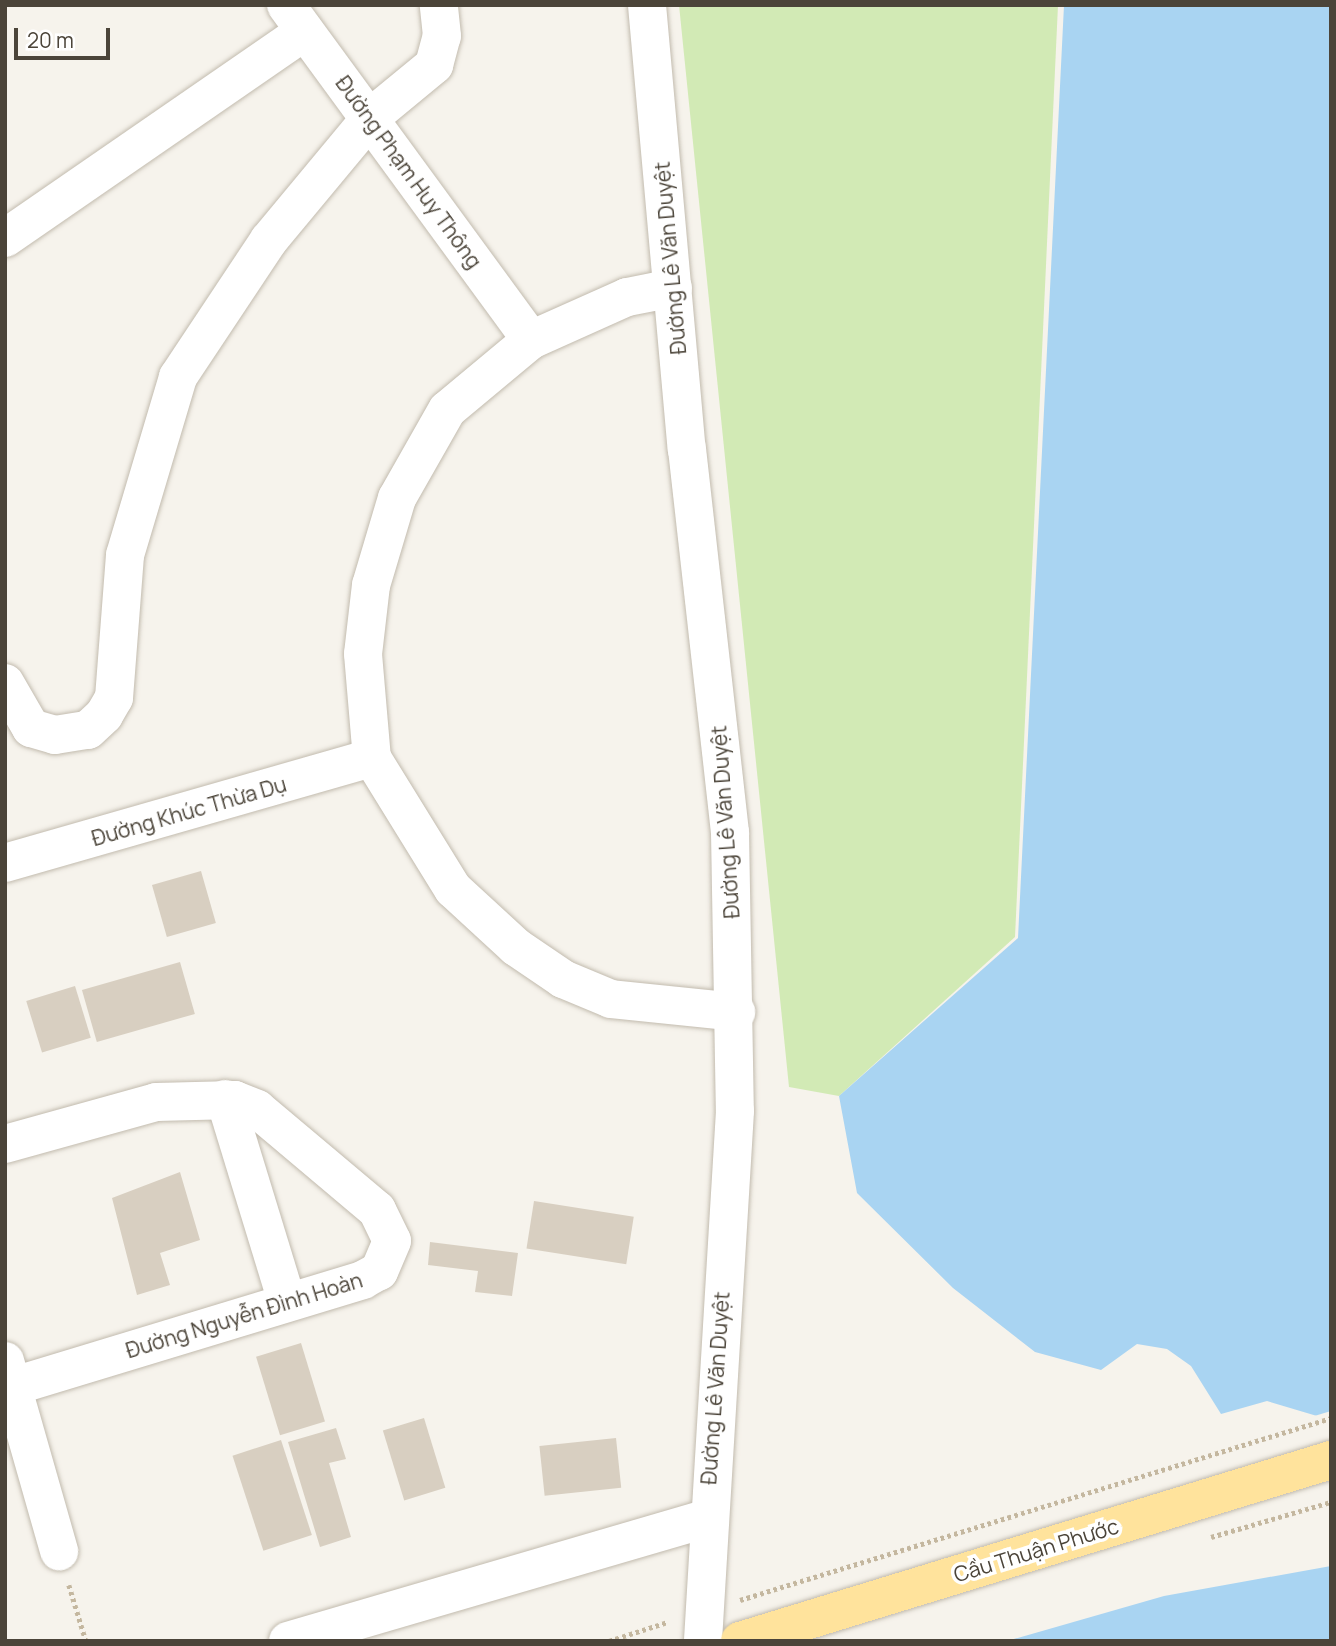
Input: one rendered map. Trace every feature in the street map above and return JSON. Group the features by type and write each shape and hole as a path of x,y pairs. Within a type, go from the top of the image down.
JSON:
{"main road":[{"name":"Cầu Thuận Phước","path":"740,1641 1331,1460"}],"street":[{"path":"5,683 31,728 55,734 88,730 104,715 114,698 125,555 178,377 269,240 371,117 434,65 442,36 439,5"},
{"name":"Đường Lê Văn Duyệt","path":"647,5 673,288 730,832 736,1012 706,1519 693,1629"},
{"path":"5,238 295,18"},
{"name":"Đường Phạm Huy Thông","path":"295,18 371,117 531,340"},
{"path":"673,288 627,297 531,340 447,410 397,498 372,585 363,654 372,758 453,889 516,947 563,979 611,999 736,1012"},
{"name":"Đường Khúc Thừa Dụ","path":"5,863 372,758"},
{"path":"225,1099 286,1302"},
{"name":"Đường Nguyễn Đình Hoàn","path":"5,1144 156,1102 225,1099 257,1110 389,1224 391,1241 379,1271 286,1302 8,1379"},
{"path":"8,1379 59,1551"},
{"path":"288,1641 706,1519"}],"path":[{"path":"734,1602 1331,1418"},
{"path":"59,1551 86,1641"},
{"path":"609,1641 693,1629"}],"green space":[{"path":"679,5 1058,5 1015,937 839,1096 789,1087"}],"water":[{"path":"1064,5 1331,5 1331,1460 1317,1416 1267,1401 1221,1414 1191,1366 1167,1349 1137,1344 1101,1370 1035,1352 953,1288 857,1193 839,1096 1018,938"},
{"path":"1331,1566 1331,1641 1007,1641 1164,1596"}],"pier":[{"path":"1331,1411 1331,1463 1311,1417"}],"building":[{"path":"201,871 216,923 167,937 152,885"},
{"path":"180,962 195,1014 97,1042 82,990"},
{"path":"75,986 91,1038 42,1053 26,1001"},
{"path":"180,1172 200,1240 160,1253 170,1285 137,1295 112,1198"},
{"path":"534,1201 634,1217 626,1264 526,1248"},
{"path":"430,1242 518,1253 512,1296 475,1292 478,1271 428,1265"},
{"path":"301,1343 325,1421 280,1435 256,1357"},
{"path":"424,1418 445,1488 404,1500 383,1431"},
{"path":"336,1428 346,1459 329,1463 351,1537 320,1547 288,1442"},
{"path":"616,1438 621,1488 545,1496 539,1446"},
{"path":"281,1440 312,1535 263,1551 232,1456"}]}
